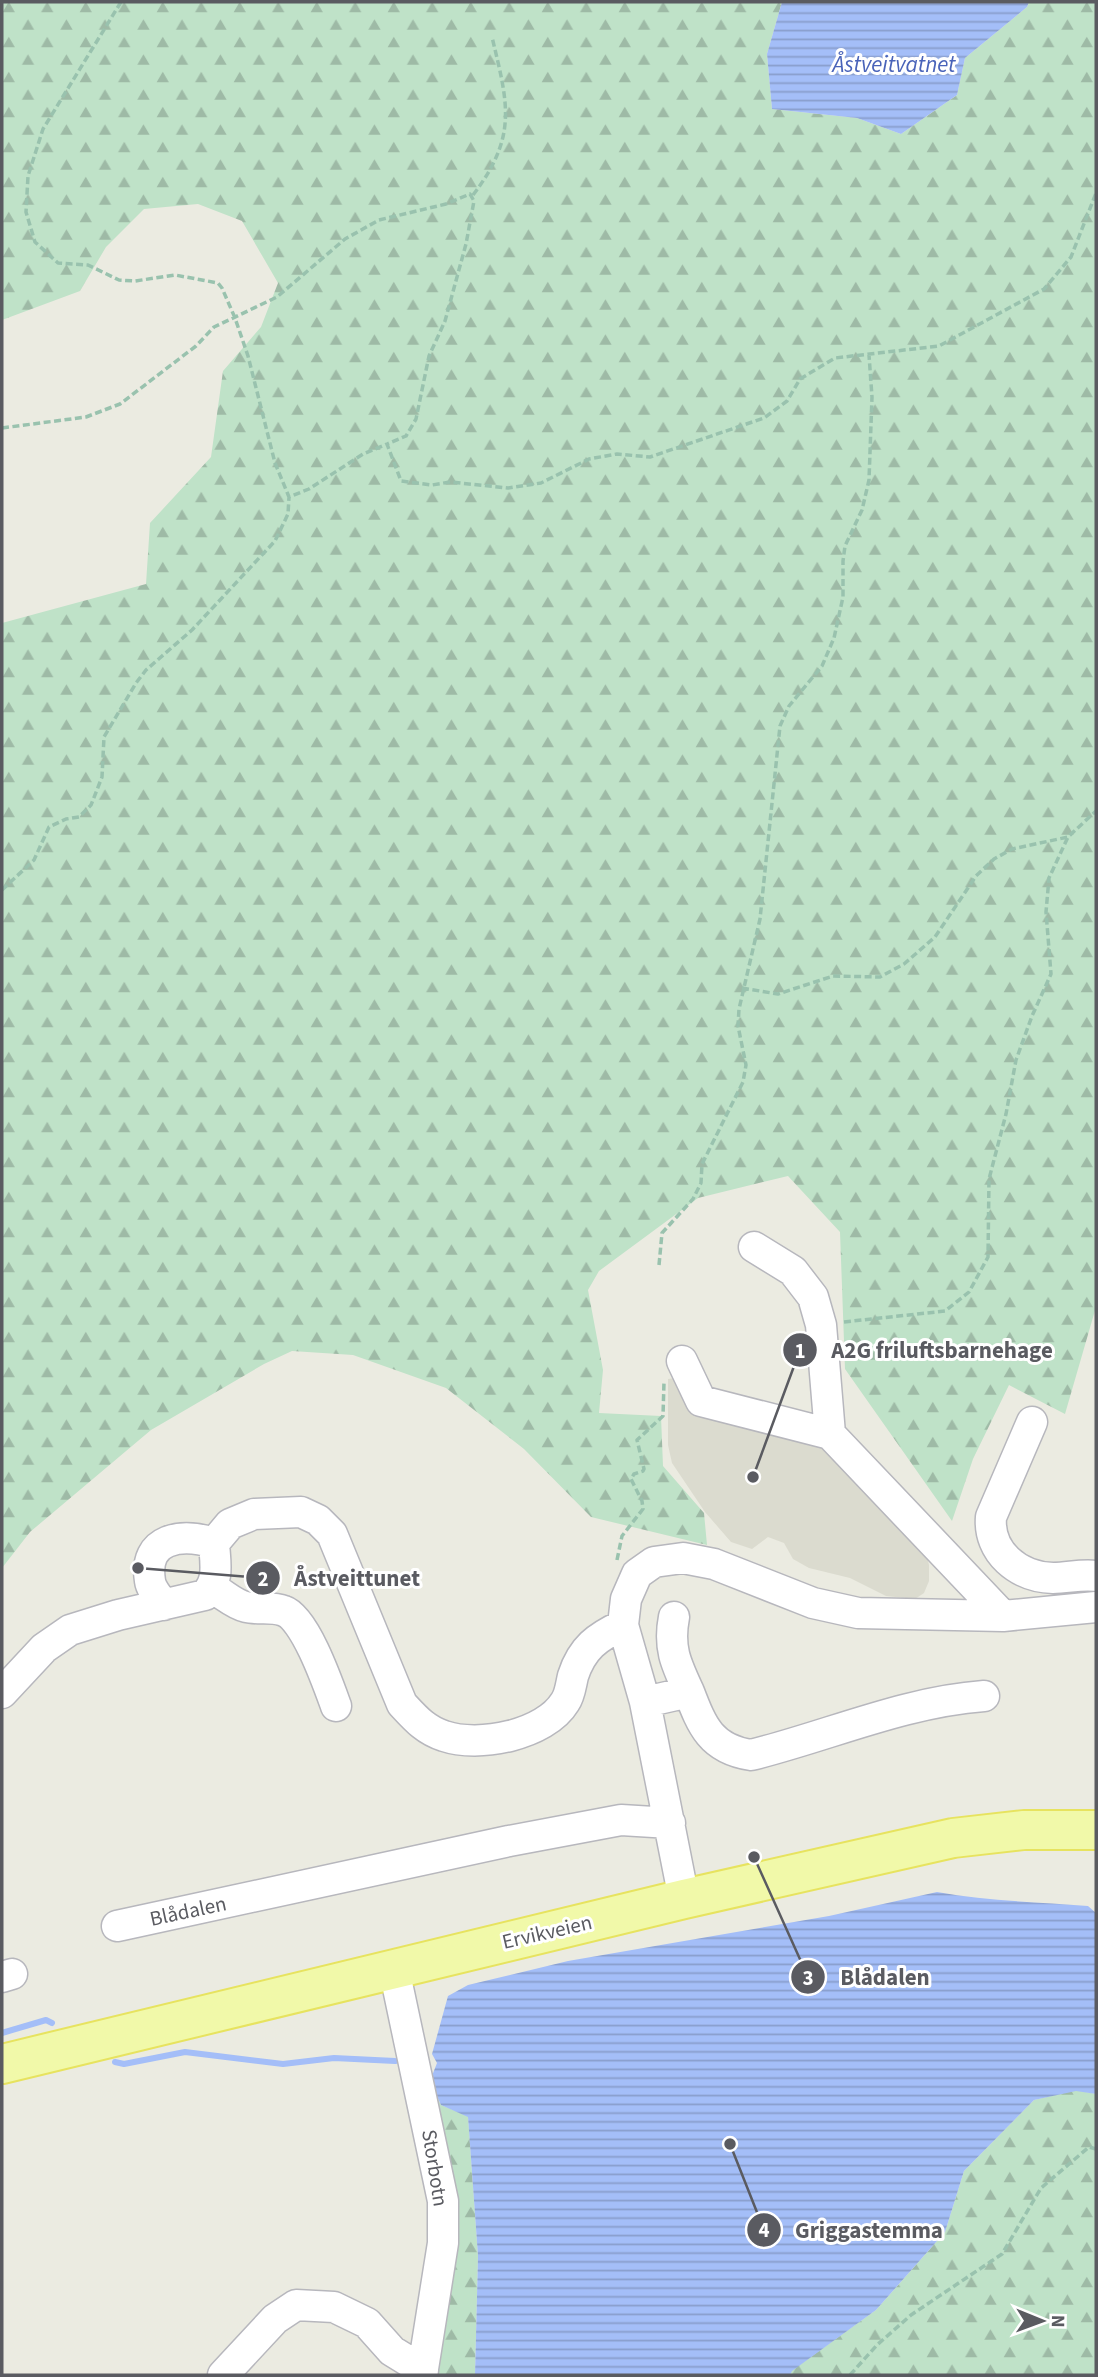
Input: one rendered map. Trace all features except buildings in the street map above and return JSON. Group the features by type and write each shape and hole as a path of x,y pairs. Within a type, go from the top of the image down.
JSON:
{"main road":[{"name":"Ervikveien","path":"2,2064 684,1899 953,1838 1024,1830 1096,1830"}],"street":[{"path":"754,1247 793,1271 813,1297 821,1325 830,1434"},
{"path":"673,1369 701,1401 830,1434 1003,1616"},
{"path":"1032,1422 991,1517 990,1531 997,1547 1013,1566 1032,1574 1054,1578 1096,1576"},
{"path":"224,1596 216,1571 214,1542 230,1524 254,1514 301,1512 318,1520 332,1534 402,1704 422,1726 446,1737 481,1740 517,1735 549,1720 566,1701 574,1673 586,1647 623,1625"},
{"path":"164,1605 150,1583 153,1555 165,1541 176,1538 198,1538 214,1542"},
{"path":"684,1899 645,1702 623,1625 626,1599 632,1586 638,1574 654,1562 683,1558 715,1564 813,1603 858,1613 1003,1616 1096,1607"},
{"path":"2,1693 44,1648 70,1629 205,1595 224,1596 249,1608 284,1611 296,1618 336,1706"},
{"path":"674,1617 670,1636 675,1663 686,1679 701,1723 716,1742 733,1752 751,1755 906,1710 959,1698 984,1696"},
{"path":"645,1702 686,1679"},
{"name":"Blådalen","path":"117,1926 621,1820 670,1823"},
{"name":"Storbotn","path":"223,2375 275,2319 296,2305 334,2307 367,2323 392,2351 423,2372 443,2244 443,2201 394,1969"}],"path":[{"path":"2,890 34,860 49,827 66,819 79,817 91,805 102,777 104,737 136,683 146,670 192,630 275,541 288,514 289,497 275,463 248,356 235,318 218,283 175,275 119,281 88,265 58,263 35,242 26,212 28,176 43,129 121,2"},
{"path":"472,195 491,171 503,142 506,95 492,37"},
{"path":"387,444 401,481 432,485 450,482 508,488 541,483 589,459 617,454 650,457 714,437 764,418 788,401 800,379 835,358 939,346 1044,289 1071,257 1096,193"},
{"path":"2,428 86,417 120,404 196,346 214,327 277,297 336,245 379,220 446,204 467,194 472,195"},
{"path":"289,497 329,478 363,454 406,436 416,419 429,356 445,321 466,244 474,201 472,195"},
{"path":"659,1265 662,1233 693,1199 701,1183 702,1164 743,1082 746,1065 738,1026 742,988 760,919 780,726 789,706 822,666 834,638 843,597 845,546 862,510 869,480 872,397 869,355"},
{"path":"821,1325 945,1311 969,1292 988,1257 989,1179 1006,1114 1016,1060 1051,974 1046,912 1049,878 1068,837 1096,811"},
{"path":"742,988 778,994 834,976 880,977 904,964 935,937 976,876 994,859 1012,849 1068,837"},
{"path":"632,1586 615,1573 622,1536 643,1509 631,1479 634,1474 644,1469 637,1440 660,1421 673,1369"},
{"path":"850,2375 877,2345 911,2315 1002,2254 1041,2188 1089,2147 1096,2148"}],"shaded area":[{"path":"682,1377 818,1443 926,1553 929,1581 924,1593 915,1599 886,1596 850,1578 809,1568 793,1559 784,1543 768,1537 752,1549 731,1542 705,1512 672,1463 668,1445 668,1379"}],"green space":[{"path":"2,2 782,2 767,54 772,109 857,118 901,134 957,95 965,58 1027,7 1029,2 1096,2 1096,1307 1065,1414 1009,1385 973,1459 952,1521 845,1369 840,1232 788,1176 698,1198 599,1271 588,1290 603,1370 599,1413 661,1416 663,1466 704,1513 707,1545 591,1517 524,1449 446,1388 353,1355 292,1351 264,1364 151,1430 30,1532 2,1568 2,623 146,584 150,523 211,457 223,371 261,327 278,283 242,221 198,204 144,209 106,247 80,291 2,320"},
{"path":"430,2081 441,2105 468,2116 478,2256 475,2375 436,2375 439,2324 455,2267 455,2227"},
{"path":"1076,2090 1096,2094 1096,2375 790,2375 791,2371 876,2310 945,2232 964,2171 1034,2100"}],"water":[{"name":"Åstveitvatnet","path":"782,2 1029,2 1027,7 965,58 957,95 901,134 857,118 772,109 767,54"},
{"path":"937,1892 1088,1906 1096,1913 1096,2094 1076,2091 1034,2100 964,2171 945,2232 876,2310 790,2375 475,2375 478,2256 468,2117 441,2105 430,2081 437,2063 432,2054 448,1996 468,1985 568,1961 829,1916"}],"waterway":[{"path":"2,2033 46,2020 52,2023"},
{"path":"115,2062 124,2064 185,2052 283,2064 334,2058 395,2061"}],"place":[{"name":"A2G friluftsbarnehage","path":"753,1477"},
{"name":"Åstveittunet","path":"138,1568"},
{"name":"Blådalen","path":"754,1857"},
{"name":"Griggastemma","path":"730,2144"}]}
